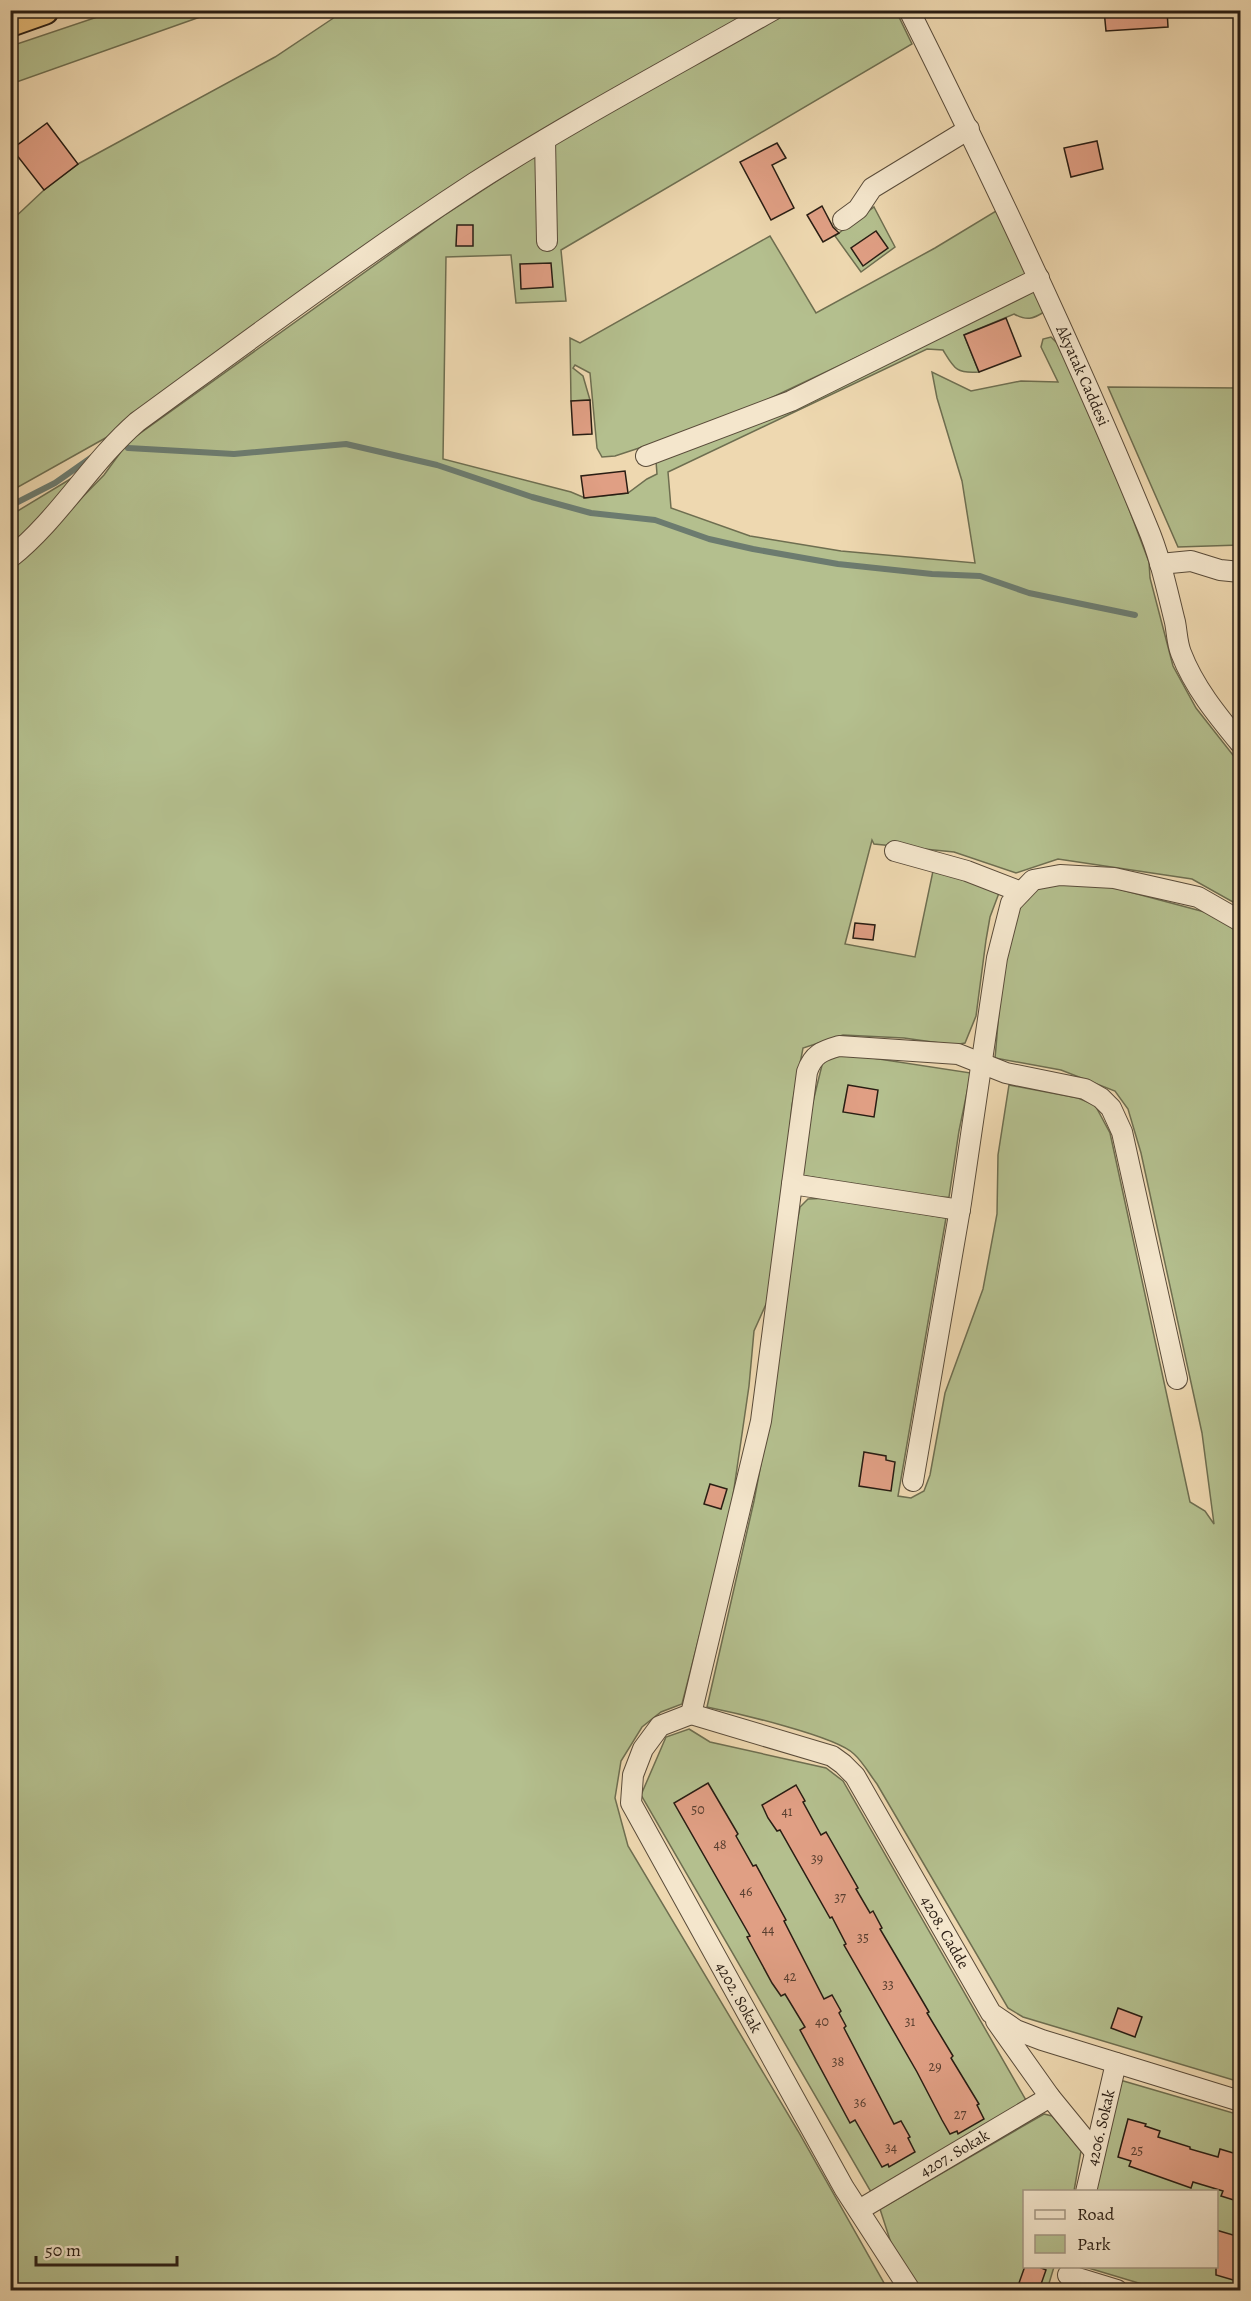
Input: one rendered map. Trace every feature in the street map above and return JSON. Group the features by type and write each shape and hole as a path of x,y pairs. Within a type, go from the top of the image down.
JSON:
{"highway":[{"path":"10,22 44,10"}],"street":[{"path":"10,558 37,533 112,445 137,422 474,183 773,10"},
{"name":"Akyatak Caddesi","path":"909,10 969,129 1039,278 1149,528 1180,650 1188,671 1208,703 1240,743"},
{"path":"843,220 858,209 872,188 969,129"},
{"path":"545,140 547,241"},
{"path":"646,456 791,401 1039,278"},
{"path":"1160,564 1191,561 1220,570 1240,572"},
{"path":"895,851 967,871 1022,892"},
{"path":"914,1481 960,1210 997,958 1011,903 1034,880 1060,875 1114,878 1198,897 1240,921"},
{"path":"691,1714 760,1421 807,1072 811,1060 820,1051 839,1046 958,1054 1006,1073 1085,1089 1101,1098 1111,1108 1122,1132 1177,1378"},
{"path":"792,1184 960,1210"},
{"name":"4208. Cadde","path":"691,1714 832,1756 843,1764 855,1776 991,2013 1016,2030 1240,2101"},
{"name":"4202. Sokak","path":"691,1714 660,1726 643,1749 633,1774 631,1803 859,2210 910,2290"},
{"path":"991,2013 1050,2097 1095,2152"},
{"name":"4206. Sokak","path":"1086,2190 1116,2063"},
{"name":"4207. Sokak","path":"859,2210 1050,2097"},
{"path":"1067,2277 1117,2290"}],"green space":[{"path":"118,10 217,11 11,84 11,46"},
{"path":"342,11 764,11 520,146 109,436 11,491 11,221 44,190 78,164 275,57"},
{"path":"789,11 896,11 912,44 561,250 566,301 516,303 511,255 446,257 443,459 571,492 585,498 628,493 657,474 656,461 1035,289 1044,312 1030,318 1014,314 964,335 979,372 960,371 943,350 927,349 668,472 671,508 750,536 841,551 975,563 962,481 937,398 932,372 971,391 1021,381 1058,382 1041,347 1043,339 1051,337 1059,345 1124,496 1149,562 1150,578 1173,666 1196,708 1240,764 1240,906 1192,879 1058,859 1016,873 954,852 874,844 872,840 845,944 915,957 933,871 949,873 999,893 990,917 976,1016 965,1043 954,1045 904,1038 843,1035 803,1048 792,1105 783,1203 767,1302 754,1331 749,1386 730,1516 682,1704 661,1712 642,1727 621,1761 615,1798 628,1846 798,2131 888,2290 11,2290 11,570 104,475 128,442 446,214 555,143"},
{"path":"874,207 895,247 861,272 835,236"},
{"path":"996,211 1029,276 724,420 615,456 602,457 597,448 590,373 575,365 573,368 583,376 590,400 571,401 570,338 580,343 770,236 816,313 935,248"},
{"path":"1108,387 1240,388 1240,545 1178,547"},
{"path":"77,475 11,554 11,515"},
{"path":"1052,883 1096,883 1216,915 1240,931 1240,2082 1023,2017 1008,2008 877,1784 854,1754 844,1747 807,1733 707,1707 754,1501 771,1411 792,1248 800,1207 808,1199 831,1198 946,1218 898,1496 911,1498 924,1491 930,1475 945,1393 983,1289 997,1214 998,1155 1009,1085 1078,1098 1095,1105 1110,1133 1190,1502 1205,1511 1214,1524 1202,1433 1141,1153 1128,1109 1115,1091 1061,1070 995,1058 1004,970 1014,924 1021,905 1031,893"},
{"path":"833,1052 971,1073 949,1197 930,1198 800,1175 811,1110 823,1061"},
{"path":"689,1729 710,1742 826,1768 843,1781 1027,2102 871,2192 641,1795 666,1737"},
{"path":"1120,2080 1240,2115 1240,2290 1162,2290 1088,2268 1218,2268 1218,2190 1096,2190"},
{"path":"1044,2114 1052,2116 1081,2151 1074,2190 1023,2190 1023,2268 1054,2268 1047,2290 921,2290 891,2243 880,2209"}],"building":[{"path":"1104,10 1167,10 1168,27 1106,31"},
{"path":"47,123 78,164 44,190 12,149"},
{"path":"1097,141 1103,169 1071,177 1064,148"},
{"path":"777,143 786,158 772,165 794,208 771,220 740,162"},
{"path":"822,206 833,227 839,233 823,242 807,215"},
{"path":"457,225 473,225 473,246 456,246"},
{"path":"876,231 888,248 863,266 851,248"},
{"path":"551,263 553,287 521,289 520,264"},
{"path":"1006,318 1021,356 979,372 964,335"},
{"path":"590,400 592,434 573,435 571,401"},
{"path":"625,471 628,493 584,498 581,476"},
{"path":"855,923 875,925 873,940 853,938"},
{"path":"848,1085 878,1090 874,1117 843,1112"},
{"path":"864,1452 886,1456 886,1460 895,1462 891,1491 859,1486"},
{"path":"710,1484 727,1489 721,1509 704,1504"},
{"path":"708,1783 738,1834 736,1836 753,1866 756,1865 786,1920 784,1921 824,1999 832,1995 841,2011 839,2013 846,2026 844,2028 894,2124 901,2121 910,2137 908,2138 915,2152 889,2167 888,2164 882,2167 855,2120 850,2123 800,2030 805,2027 785,1994 781,1996 772,1983 747,1937 750,1936 674,1803"},
{"path":"796,1785 821,1835 826,1832 870,1913 873,1911 882,1928 880,1929 979,2104 977,2105 984,2119 958,2134 957,2131 950,2134 844,1945 846,1944 832,1917 830,1918 780,1830 777,1831 768,1818 762,1805"},
{"path":"1118,2008 1142,2017 1135,2037 1111,2028"},
{"path":"1128,2119 1146,2124 1145,2126 1160,2131 1158,2137 1190,2147 1190,2149 1218,2157 1220,2149 1240,2155 1240,2202 1221,2196 1223,2191 1193,2182 1191,2188 1129,2166 1131,2161 1118,2157"},
{"path":"1218,2231 1240,2237 1240,2282 1216,2275"},
{"path":"1024,2268 1046,2270 1039,2290 1019,2283"}],"waterway":[{"path":"128,448 234,454 346,444 437,465 532,497 591,513 655,520 709,539 753,549 838,564 932,574 980,576 1029,593 1135,615"},
{"path":"10,506 55,483 92,457"}]}
